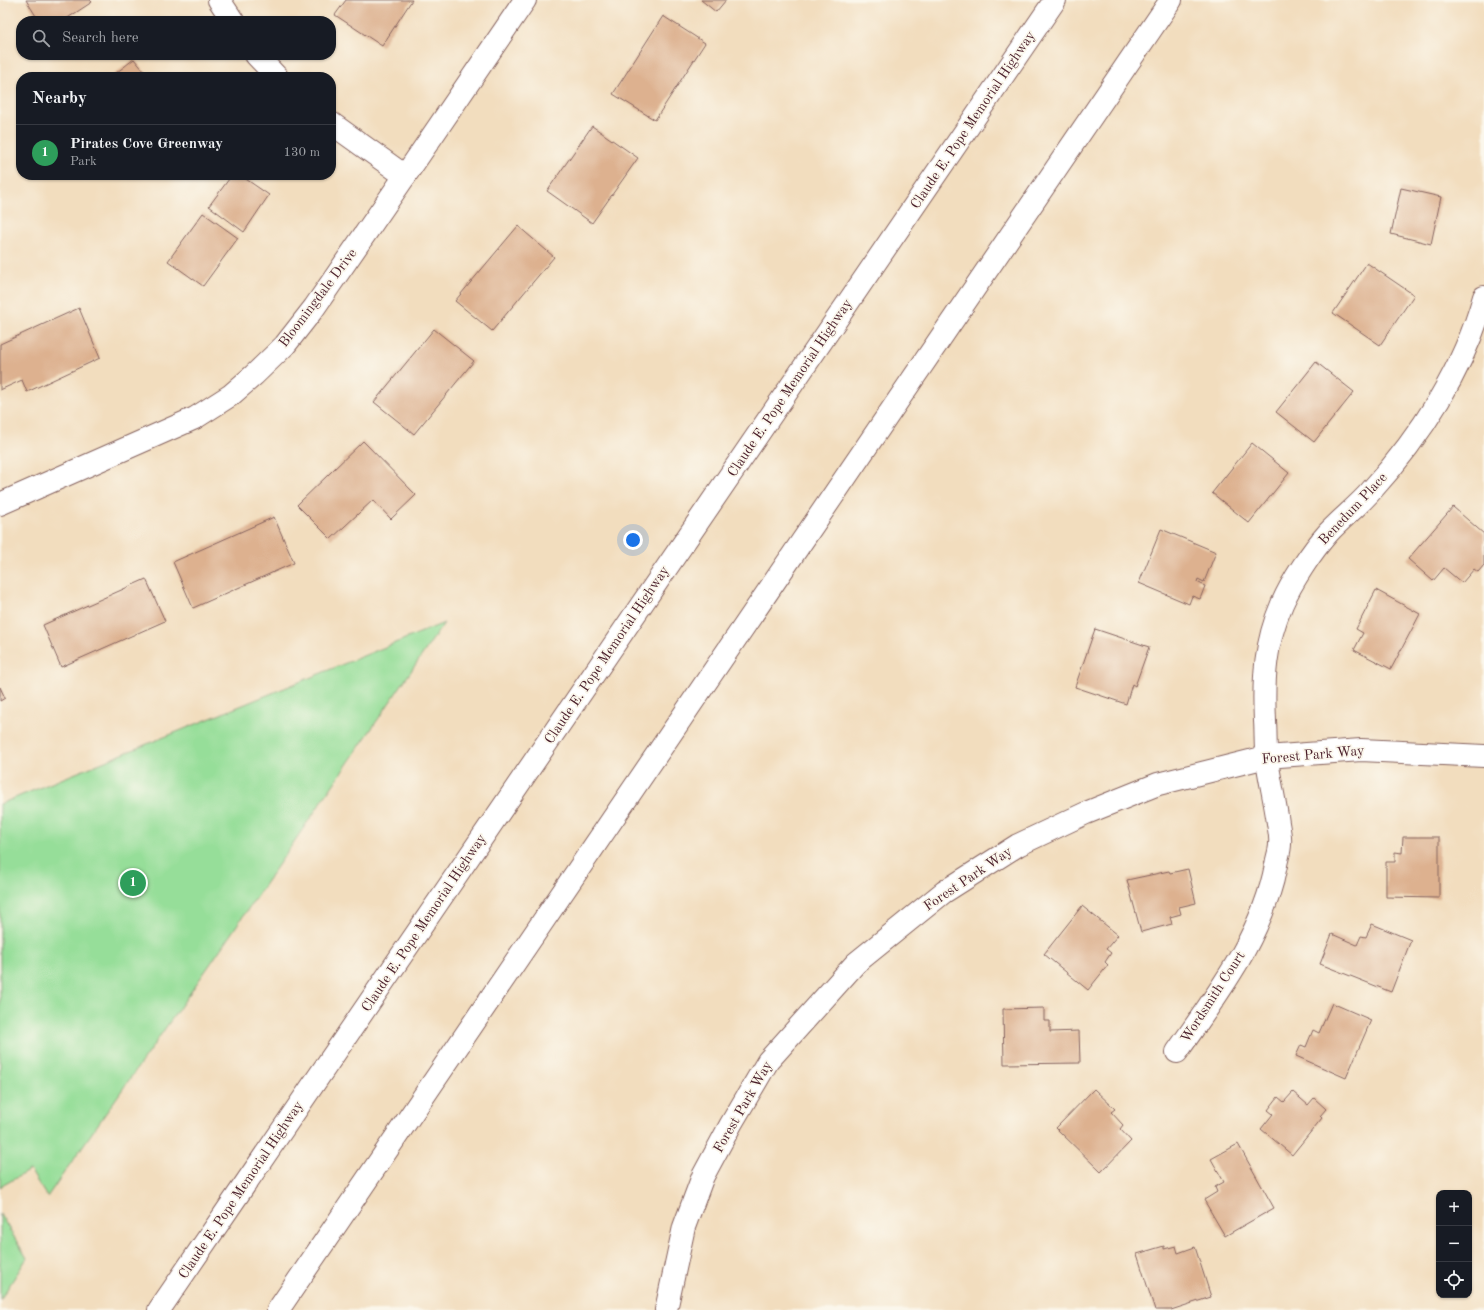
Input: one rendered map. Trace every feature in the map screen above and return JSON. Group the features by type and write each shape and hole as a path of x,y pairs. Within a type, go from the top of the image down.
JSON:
{"main road":[{"path":"219,0 230,16"},
{"name":"Bloomingdale Drive","path":"0,504 195,418 231,395 285,345 314,308 525,0"},
{"name":"Claude E. Pope Memorial Highway","path":"159,1310 1055,0"},
{"path":"278,1310 1171,0"},
{"path":"261,60 272,72"},
{"path":"336,127 405,176"},
{"name":"Benedum Place","path":"1266,757 1264,693 1266,660 1271,634 1282,604 1295,578 1328,534 1381,480 1406,449 1433,408 1459,364 1477,322 1484,297"},
{"name":"Forest Park Way","path":"666,1310 684,1227 703,1176 768,1060 856,963 944,892 1018,845 1086,813 1158,784 1266,757 1361,750 1484,756"},
{"name":"Wordsmith Court","path":"1177,1052 1228,979 1259,922 1272,886 1280,843 1276,808 1266,757"}],"green space":[{"path":"444,623 211,963 47,1197 30,1170 0,1187 0,804"},
{"path":"0,1214 27,1258 0,1300"}],"building":[{"path":"26,0 90,0 92,2 71,16 36,16"},
{"path":"346,0 412,0 382,46 335,15"},
{"path":"701,0 726,0 716,12"},
{"path":"663,16 705,43 655,120 613,94"},
{"path":"135,60 145,72 117,72"},
{"path":"592,126 638,158 592,223 547,191"},
{"path":"228,180 247,180 269,195 244,232 209,206"},
{"path":"1401,188 1441,197 1431,244 1391,234"},
{"path":"203,213 238,238 203,286 168,261"},
{"path":"518,226 554,257 492,331 455,301"},
{"path":"1367,263 1414,295 1380,345 1333,313"},
{"path":"79,308 100,358 27,392 22,380 0,390 0,344"},
{"path":"434,329 474,361 414,434 374,402"},
{"path":"1316,362 1354,392 1314,442 1276,412"},
{"path":"363,441 416,495 391,519 373,500 331,539 297,505"},
{"path":"1252,443 1289,473 1249,523 1212,493"},
{"path":"1453,507 1484,534 1484,565 1478,572 1474,569 1462,583 1444,568 1433,581 1408,559"},
{"path":"274,517 294,563 193,608 173,562"},
{"path":"1161,529 1216,552 1204,582 1198,579 1197,582 1205,586 1200,599 1192,596 1189,604 1139,583"},
{"path":"146,579 165,621 61,667 43,625"},
{"path":"1376,590 1420,614 1391,669 1354,650 1363,633 1356,629"},
{"path":"1095,629 1149,647 1135,686 1132,684 1126,704 1075,687"},
{"path":"0,687 5,698 0,701"},
{"path":"1403,837 1439,837 1439,898 1386,897 1386,862 1395,862 1395,852 1402,853"},
{"path":"1188,869 1196,903 1179,907 1181,914 1170,917 1172,924 1141,932 1127,880 1169,871 1170,873"},
{"path":"1082,906 1118,935 1106,949 1111,953 1105,962 1108,965 1088,990 1044,954"},
{"path":"1372,924 1411,940 1391,992 1320,964 1332,934 1357,945 1361,936 1366,937"},
{"path":"1332,1003 1371,1020 1346,1078 1296,1056 1301,1045 1306,1047 1313,1030 1319,1033"},
{"path":"1044,1008 1044,1021 1050,1021 1050,1032 1079,1031 1080,1063 1004,1064 1003,1009"},
{"path":"1094,1089 1115,1109 1111,1112 1123,1125 1120,1129 1131,1141 1101,1172 1056,1128"},
{"path":"1293,1092 1308,1105 1314,1098 1326,1109 1320,1116 1322,1118 1292,1155 1261,1129 1273,1114 1268,1110 1278,1097 1284,1102"},
{"path":"1238,1144 1274,1208 1225,1236 1204,1200 1217,1192 1215,1187 1224,1182 1211,1159"},
{"path":"1164,1246 1164,1249 1176,1246 1178,1253 1195,1247 1211,1297 1171,1310 1155,1310 1137,1254"}],"place":[{"name":"Pirates Cove Greenway","path":"133,883"}]}
